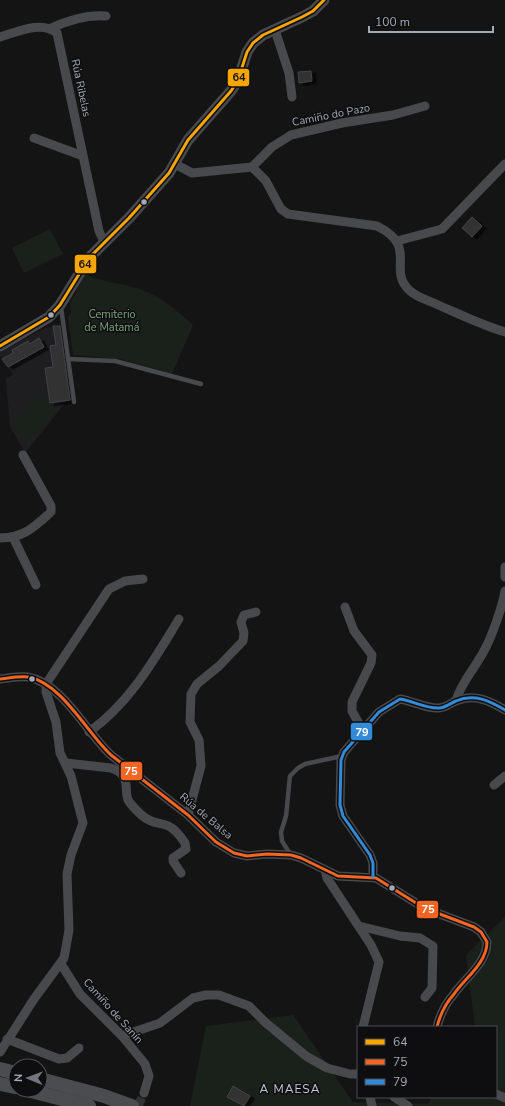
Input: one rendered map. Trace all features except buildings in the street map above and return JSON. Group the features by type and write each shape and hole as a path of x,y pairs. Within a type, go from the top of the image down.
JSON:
{"main road":[{"path":"48,1081 104,1096 132,1106"},
{"path":"48,1095 89,1106"}],"street":[{"path":"0,346 49,317 60,306 81,268 104,242 129,218 175,164 188,140 231,91 253,43 263,35 313,11 324,0"},
{"path":"0,37 41,26 51,28 82,17 106,16"},
{"name":"Rúa Ribelas","path":"51,28 57,33 99,231 104,242"},
{"path":"275,30 289,73 292,97"},
{"name":"Camiño do Pazo","path":"252,167 272,147 291,135 342,123 393,115 425,106"},
{"path":"34,138 83,156"},
{"path":"175,164 192,173 252,167 266,181 281,209 288,214 377,226 389,232 398,241 403,281 409,290 419,296 484,325 505,332"},
{"path":"398,241 442,229 505,164"},
{"path":"0,538 13,537 28,532 50,512 51,506 23,455"},
{"path":"13,537 36,585"},
{"path":"505,566 505,577"},
{"path":"0,1052 34,999 61,964 66,951 69,930 67,874 71,855 83,822 71,776 60,753 56,722 46,692 46,684 109,589 125,582 143,578"},
{"path":"456,700 460,690 486,649 503,605 505,591"},
{"path":"345,607 354,631 372,656 371,663 352,702 352,711 362,729"},
{"path":"188,815 201,766 199,740 190,722 191,694 197,684 219,666 243,641 244,633 241,622 244,615 256,612"},
{"path":"89,732 115,711 130,695 179,619"},
{"name":"Rúa de Balsa","path":"0,679 29,677 46,684 61,697 102,747 188,815 216,842 234,853 247,856 267,854 291,856 301,858 325,870 344,877 373,877 379,879 424,908 474,927 485,938 487,947 484,956 453,995 440,1017 437,1026"},
{"path":"373,877 373,863 370,855 343,816 340,805 344,752 362,729 378,712 400,699 440,708 456,700 477,698 491,702 505,710"},
{"path":"66,763 111,768 117,771 128,785"},
{"path":"127,768 126,770 129,780 126,795 131,804 149,820 171,827 185,842 186,849 173,858 174,865 181,873"},
{"path":"494,785 505,776"},
{"path":"325,870 327,878 374,950 379,962 364,1026"},
{"path":"359,926 400,936 420,938 433,946 432,988 425,997"},
{"name":"Camiño de Sanín","path":"61,964 80,994 122,1036 148,1070 148,1083 144,1093"},
{"path":"122,1036 160,1023 193,998 219,994 249,1006 266,1023 306,1056 327,1068 350,1074 357,1074"},
{"path":"7,1039 63,1059 74,1054 79,1048"},
{"path":"396,1098 408,1106"}],"lane":[{"path":"60,306 74,402"},
{"path":"68,359 115,361 201,384"},
{"path":"291,856 282,841 281,832 286,816 290,776 298,768 305,764 343,756"}],"shaded area":[{"path":"61,325 73,402 65,403 25,453 10,426 6,379 13,374 0,356 0,352 45,328"}],"green space":[{"path":"50,229 63,254 24,273 12,248"},
{"name":"Cemiterio de Matamá","path":"85,274 97,279 127,285 150,293 158,297 193,325 172,374 120,359 73,355 68,318 71,313 70,303"},
{"path":"37,394 57,410 31,443 11,427"},
{"path":"505,917 505,1106 190,1106 206,1026 293,1015 353,1102 428,1104 432,1098 497,1098 497,1026 475,1026 466,955"}],"tunnel":[{"path":"138,1106 144,1093"}],"transit line":[{"name":"64","path":"0,346 49,317 60,305 89,258 129,218 169,173 188,140 231,91 238,80 247,52 253,43 263,35 313,11 324,0"},
{"name":"75","path":"0,679 28,677 40,681 52,689 73,710 111,755 188,815 216,842 234,853 247,856 267,854 291,855 301,858 338,876 376,878 424,908 474,927 481,932 487,942 483,957 475,970 448,1001 437,1026"},
{"name":"79","path":"373,877 373,863 370,855 343,816 340,805 341,760 344,752 379,712 400,699 439,708 463,699 475,698 488,701 505,710"}],"district":[{"name":"A MAESA","path":"290,1089"}]}
